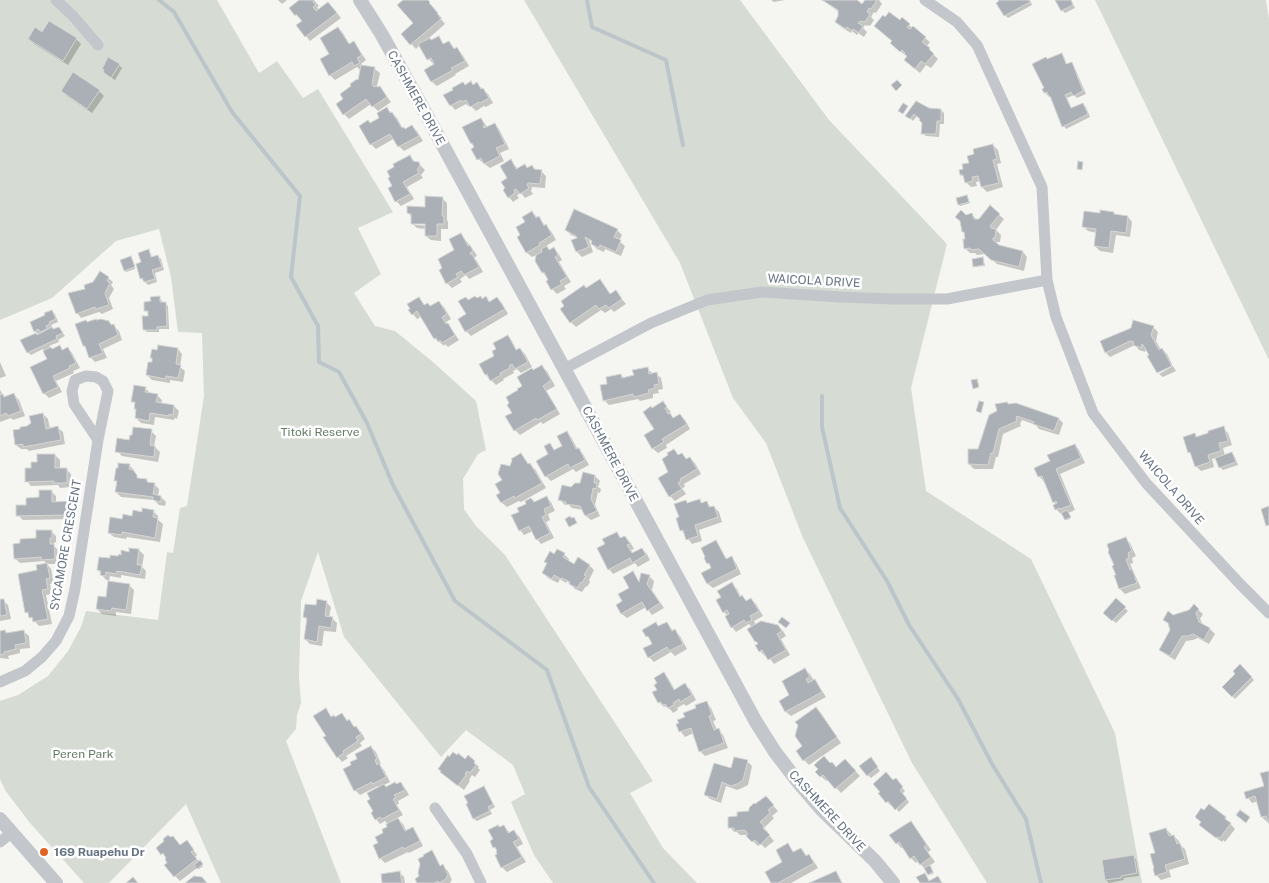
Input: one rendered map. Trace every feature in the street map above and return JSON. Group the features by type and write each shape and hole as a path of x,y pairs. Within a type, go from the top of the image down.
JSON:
{"street":[{"path":"56,0 98,44"},
{"name":"CASHMERE DRIVE","path":"360,0 421,105 756,722 786,768 811,798 875,861 893,883"},
{"name":"WAICOLA DRIVE","path":"925,0 957,22 977,46 1042,186 1047,280 1056,317 1093,413 1146,483 1269,613"},
{"name":"WAICOLA DRIVE","path":"564,369 651,322 707,300 762,292 840,298 947,299 1047,280"},
{"name":"SYCAMORE CRESCENT","path":"0,682 24,671 42,657 56,641 69,616 108,391 103,381 96,377 86,376 75,380 72,390 74,404 98,440"},
{"path":"436,808 467,854 481,883"},
{"path":"0,819 5,837 56,883"}],"green space":[{"name":"Titoki Reserve","path":"0,0 217,0 259,73 277,61 303,98 318,89 393,212 358,228 381,274 354,293 375,326 395,331 476,401 486,450 478,454 463,479 464,509 476,526 505,555 653,781 630,793 663,848 697,883 553,883 534,855 511,802 525,794 513,765 466,730 441,757 344,637 318,552 301,601 299,677 301,703 297,715 296,729 286,741 341,883 221,883 186,804 109,883 84,883 30,823 5,790 0,779 0,701 18,695 48,676 68,651 81,627 86,611 158,620 167,552 173,553 180,508 187,506 204,396 202,333 178,332 171,277 159,229 116,241 52,298 0,320"},
{"path":"524,0 740,0 829,120 947,244 911,388 926,491 1031,559 1115,733 1142,883 987,883 912,763 803,538 766,443 733,398 680,263"},
{"path":"1095,0 1266,0 1269,19 1269,360"}],"building":[{"path":"299,0 314,0 313,2 316,5 313,7 316,11 328,2 337,13 305,37 296,25 302,21 289,8"},
{"path":"403,0 428,0 441,19 410,45 401,34 413,23 397,5"},
{"path":"822,0 857,0 862,4 865,0 877,0 871,9 869,8 867,12 870,14 865,22 860,21 858,23 863,26 859,33 847,27 846,29 835,22 838,10"},
{"path":"998,0 1029,0 1030,2 1004,16 996,3"},
{"path":"1055,0 1071,0 1073,5 1061,11"},
{"path":"889,12 900,20 902,17 910,24 907,27 910,29 913,26 926,37 922,42 934,54 925,64 921,61 915,69 904,60 907,56 905,53 902,50 900,52 890,43 892,41 874,26 883,15 885,17"},
{"path":"49,21 77,38 63,61 28,39 35,27 42,32"},
{"path":"338,27 349,44 354,41 362,55 357,58 360,63 354,66 352,62 329,76 320,59 329,54 320,38"},
{"path":"439,36 443,44 449,41 454,49 457,47 465,61 431,82 424,70 434,64 431,58 427,60 418,44"},
{"path":"1062,53 1066,64 1072,62 1083,91 1073,96 1071,92 1065,95 1071,108 1083,103 1088,114 1062,127 1050,96 1047,92 1044,93 1042,89 1044,88 1032,64 1046,57 1047,59"},
{"path":"108,57 120,64 111,78 102,69"},
{"path":"361,65 375,67 372,84 374,87 380,86 387,97 372,107 366,99 343,115 336,104 343,99 340,94 351,86 350,84 358,80"},
{"path":"73,72 100,90 87,109 61,91"},
{"path":"897,80 902,85 896,91 891,85"},
{"path":"471,81 473,85 477,82 489,98 470,107 466,100 462,102 461,100 450,106 443,95 463,82 465,85"},
{"path":"916,101 929,108 941,109 941,121 937,121 936,134 921,134 922,123 920,119 914,114 910,119 905,116"},
{"path":"903,103 908,106 903,114 898,111"},
{"path":"387,107 402,128 404,127 405,129 412,125 419,136 398,147 390,134 370,145 359,126 368,120 370,123 379,118 377,113"},
{"path":"481,118 485,125 483,126 484,128 495,123 505,144 496,148 500,156 484,164 481,158 477,160 471,149 474,147 462,127"},
{"path":"993,144 997,159 993,160 999,183 981,187 978,176 972,177 973,181 965,183 963,175 960,175 959,170 963,169 962,164 969,163 967,156 974,154 973,149"},
{"path":"410,155 413,161 419,162 420,165 417,170 419,173 403,182 410,194 395,202 388,188 392,186 387,171 394,167 393,164"},
{"path":"511,159 516,169 525,164 527,168 532,165 534,169 542,170 540,184 528,183 529,188 520,194 516,189 514,190 515,193 508,198 501,182 507,178 500,166"},
{"path":"1078,161 1083,162 1082,170 1077,169"},
{"path":"967,195 969,202 958,205 956,198"},
{"path":"425,196 443,197 442,216 444,216 444,224 437,224 437,236 425,236 425,224 411,224 411,214 407,213 407,206 425,207"},
{"path":"990,205 1000,214 990,226 996,229 993,240 999,245 1023,251 1019,267 991,260 979,249 964,249 964,232 962,232 960,221 955,217 961,210 966,215 972,213 974,219 979,219"},
{"path":"574,209 618,229 614,237 621,240 616,252 600,245 599,248 591,244 592,241 585,237 589,247 576,252 571,240 577,238 576,236 565,230"},
{"path":"1100,210 1128,216 1126,233 1111,231 1109,248 1094,246 1096,229 1082,227 1084,211 1100,213"},
{"path":"532,211 536,218 539,216 544,226 546,224 552,235 526,253 517,237 520,235 516,227 525,222 522,217"},
{"path":"461,233 468,246 470,245 473,251 470,253 479,267 464,275 461,271 456,274 458,277 446,284 439,270 442,268 438,259 454,250 449,239"},
{"path":"547,246 549,250 554,247 558,255 555,257 567,277 560,281 562,284 551,290 544,272 542,273 535,261 536,255"},
{"path":"149,249 151,257 158,255 162,267 152,270 155,279 144,282 142,278 140,279 136,264 141,262 138,253"},
{"path":"131,256 135,267 124,271 120,260"},
{"path":"983,257 984,265 973,267 972,259"},
{"path":"100,271 109,277 107,281 110,283 105,293 109,305 96,309 95,307 76,314 68,293 85,289 84,285 93,282"},
{"path":"600,279 610,294 616,290 622,299 609,308 606,305 599,309 596,305 570,323 560,309 564,306 561,301 584,285 586,288"},
{"path":"160,296 160,302 166,302 167,326 157,327 157,330 143,330 142,316 148,316 148,311 144,311 144,302 151,301 150,297"},
{"path":"475,296 477,298 481,296 482,299 486,296 489,302 497,297 505,309 465,332 458,319 466,314 458,301 466,297 468,300"},
{"path":"419,297 424,305 428,303 430,306 439,301 447,314 442,317 455,335 442,343 440,340 438,342 436,338 434,339 417,311 412,315 408,310 410,309 407,304"},
{"path":"52,310 56,319 49,322 50,324 46,326 47,329 40,332 38,329 34,332 30,322"},
{"path":"96,319 109,321 111,325 114,324 118,335 99,344 103,353 89,358 75,324"},
{"path":"1133,320 1154,326 1151,335 1159,350 1162,348 1172,366 1157,373 1143,345 1141,348 1133,345 1134,342 1130,341 1105,353 1100,341 1131,328"},
{"path":"52,327 53,329 59,327 63,333 56,336 57,339 27,353 20,340 36,333 37,335"},
{"path":"508,335 516,350 520,348 528,362 515,369 512,364 509,366 510,368 500,373 501,375 490,381 479,364 494,356 492,351 496,349 493,343"},
{"path":"60,345 62,350 68,347 76,363 53,376 58,387 43,394 30,367 47,359 43,351"},
{"path":"158,345 178,348 176,364 181,365 178,378 166,376 165,379 146,375 148,362 152,362 152,358 150,358 152,349 157,350"},
{"path":"542,365 551,380 543,386 557,409 537,420 536,418 514,431 505,416 512,413 507,405 509,403 506,397 522,386 517,377 532,368 533,370"},
{"path":"648,367 649,374 657,372 659,384 654,385 655,388 648,390 649,393 634,397 633,394 603,401 600,385 607,384 606,377 621,374 622,378 634,375 632,370"},
{"path":"977,379 979,387 973,389 971,380"},
{"path":"134,385 146,387 145,392 158,394 156,402 174,405 173,415 150,413 149,421 135,418 135,402 131,402"},
{"path":"0,393 4,397 14,393 21,411 8,416 6,413 0,416"},
{"path":"663,401 667,407 665,408 668,414 670,413 673,418 680,414 687,424 662,439 664,442 652,449 644,435 654,429 643,412"},
{"path":"979,401 984,402 981,413 976,411"},
{"path":"1007,402 1008,404 1016,403 1059,418 1054,431 1017,416 1017,421 999,429 988,465 968,464 968,449 978,449 989,415 997,411 995,404"},
{"path":"43,413 46,429 58,426 61,440 23,447 23,444 15,445 13,430 20,429 20,427 31,423 29,416"},
{"path":"1224,426 1228,441 1219,443 1221,451 1208,455 1210,462 1195,467 1183,437 1195,433 1196,437"},
{"path":"133,427 152,429 150,445 155,446 154,457 115,452 117,438 129,440"},
{"path":"567,431 576,449 579,448 585,460 570,468 568,464 545,477 536,461 548,454 544,446 550,443 554,450 562,446 557,436"},
{"path":"1075,444 1081,458 1056,469 1071,505 1055,510 1053,505 1057,503 1056,501 1053,503 1042,476 1038,477 1034,468 1050,461 1047,455"},
{"path":"674,449 678,455 682,453 686,459 690,457 697,469 680,479 681,481 678,483 682,489 669,497 658,478 668,472 662,459"},
{"path":"1232,452 1236,462 1219,468 1215,458"},
{"path":"521,453 528,464 530,463 542,483 515,498 514,496 501,503 496,495 500,493 495,484 502,480 498,474 501,464 510,466 511,459"},
{"path":"37,454 55,454 55,468 67,468 67,483 54,483 54,481 25,482 25,468 31,468 31,462 37,462"},
{"path":"118,463 130,464 129,469 133,470 137,478 147,479 147,482 155,483 153,494 161,496 161,502 153,500 153,497 115,492 117,481 114,481"},
{"path":"583,472 595,475 594,483 597,483 596,489 593,488 591,499 597,511 585,516 580,506 565,504 566,502 558,500 562,485 571,487 575,483 580,483"},
{"path":"39,490 52,490 52,502 68,501 68,515 16,516 16,505 26,505 26,498 39,497"},
{"path":"547,496 551,506 544,509 546,515 542,517 550,533 536,540 529,526 519,531 511,515 519,512 517,508 526,504 525,501 531,498 534,502"},
{"path":"700,499 701,503 707,501 709,507 714,506 718,517 695,525 698,536 686,540 683,530 680,531 676,518 679,517 674,504 686,500 687,503"},
{"path":"1269,506 1269,525 1266,526 1261,509"},
{"path":"142,508 154,510 153,517 158,518 155,538 122,532 122,535 108,533 110,517 122,519 123,514 132,516 133,510 142,512"},
{"path":"1067,510 1071,517 1065,520 1061,513"},
{"path":"570,516 571,518 574,517 577,523 569,527 565,519"},
{"path":"36,530 52,530 50,544 54,544 55,559 41,560 41,557 14,559 13,544 20,543 20,539 36,538"},
{"path":"617,532 620,538 625,536 630,544 627,545 632,553 642,548 646,555 632,563 630,558 608,570 597,548 605,544 602,539"},
{"path":"1126,537 1132,551 1128,553 1129,558 1126,559 1137,583 1119,589 1107,544"},
{"path":"716,540 726,559 732,556 737,569 707,584 701,573 711,568 704,558 701,548"},
{"path":"129,548 139,549 137,565 142,565 140,575 117,571 116,574 106,572 105,576 100,575 101,571 97,570 99,557 110,558 110,555 118,556 119,554 121,555 121,550 129,552"},
{"path":"557,549 565,553 563,557 574,564 578,557 590,565 584,575 586,576 577,588 562,578 554,575 552,579 542,573 547,563 544,562 550,551 554,554"},
{"path":"47,563 50,578 46,579 48,589 42,590 48,619 33,622 32,617 29,618 28,612 25,613 18,574 37,570 36,565"},
{"path":"633,571 639,582 641,573 650,575 647,584 660,603 647,611 642,602 621,614 616,605 622,601 618,594 629,588 623,577"},
{"path":"108,581 130,584 126,610 112,608 111,611 96,609 98,596 106,597"},
{"path":"732,582 740,597 742,595 746,601 751,598 759,611 750,616 752,620 746,623 744,620 731,628 725,616 729,614 727,610 723,613 716,600 721,597 717,591"},
{"path":"1116,598 1126,607 1112,621 1103,613"},
{"path":"0,599 4,599 7,615 0,616"},
{"path":"317,599 327,601 325,616 333,617 331,628 319,626 317,642 304,639 307,618 303,617 305,604 316,605"},
{"path":"1194,604 1199,609 1196,613 1199,622 1210,628 1204,640 1193,634 1182,636 1170,656 1159,650 1170,630 1168,623 1163,620 1168,611 1173,615 1189,610"},
{"path":"782,617 790,623 786,628 778,622"},
{"path":"761,621 778,625 782,631 777,634 786,650 768,660 762,650 759,652 755,645 758,644 747,629"},
{"path":"656,622 658,626 667,622 672,631 675,629 683,644 669,651 667,647 648,658 643,648 652,644 642,630"},
{"path":"5,630 6,633 24,630 26,643 15,645 16,649 0,655 0,631"},
{"path":"1240,664 1252,677 1232,697 1222,687 1235,674 1233,671"},
{"path":"805,668 810,677 806,679 808,683 815,679 822,692 785,712 779,701 789,695 782,681"},
{"path":"664,672 674,690 685,683 692,695 680,702 679,699 668,708 661,702 658,703 652,692 657,690 654,685 657,683 654,678"},
{"path":"707,701 712,715 709,716 714,730 719,728 724,743 699,752 691,728 679,732 676,724 679,723 677,720 685,717 683,713 696,708 695,705"},
{"path":"816,707 837,737 803,761 796,751 802,746 795,736 798,725 795,722"},
{"path":"326,708 331,717 342,713 347,721 349,719 354,727 356,726 361,734 356,737 358,741 343,751 344,753 337,758 323,737 326,736 313,716"},
{"path":"371,746 377,759 375,760 377,765 379,763 386,777 354,791 343,769 351,765 350,762 357,759 355,754"},
{"path":"453,752 457,755 458,753 465,759 468,755 475,761 476,765 470,773 467,771 458,786 438,769 448,755 449,757"},
{"path":"824,756 836,767 845,759 856,771 835,789 823,775 820,777 815,772 818,769 814,765"},
{"path":"734,757 748,760 743,780 731,786 722,782 717,799 704,795 714,763 731,768"},
{"path":"871,757 878,767 867,776 859,766"},
{"path":"1269,771 1268,823 1266,816 1261,817 1255,796 1246,799 1244,792 1264,786 1260,773"},
{"path":"886,772 893,780 896,778 903,787 900,790 907,799 895,810 888,801 886,803 873,784"},
{"path":"395,782 396,784 401,782 405,790 394,795 396,798 393,799 399,810 382,819 380,817 375,820 371,813 373,811 367,801 370,799 367,793 384,784 386,787"},
{"path":"484,786 493,804 488,807 490,811 473,819 464,796"},
{"path":"766,796 774,805 768,810 770,813 760,822 770,835 760,845 755,840 752,842 746,836 748,834 745,830 734,831 734,828 728,828 728,817 737,816 737,812 749,811 749,808 754,803"},
{"path":"1209,804 1231,823 1220,838 1216,838 1199,825 1201,822 1195,817 1201,808 1204,810"},
{"path":"1240,810 1250,817 1246,823 1236,815"},
{"path":"398,818 405,831 413,827 420,841 379,859 373,845 378,843 375,837 383,833 382,829 387,827 386,824"},
{"path":"911,821 927,845 924,847 931,857 920,865 914,856 910,859 899,842 896,844 889,835"},
{"path":"498,825 499,827 504,825 508,833 514,830 519,839 513,842 522,857 501,868 495,855 497,851 495,847 493,848 490,841 493,839 488,830"},
{"path":"1166,828 1169,836 1174,835 1177,844 1180,843 1185,859 1165,865 1167,872 1155,876 1150,854 1155,853 1149,833"},
{"path":"168,835 170,837 173,836 180,845 187,840 194,850 191,852 197,859 174,877 164,865 167,863 163,853 161,855 156,848"},
{"path":"788,843 793,852 801,848 806,856 809,854 814,863 778,883 771,883 765,872 782,862 776,850"},
{"path":"432,850 440,866 443,864 448,875 447,878 439,883 438,881 434,883 417,883 415,879 419,876 420,864 418,859"},
{"path":"1134,855 1137,873 1105,880 1102,860"},
{"path":"200,860 203,864 197,869 194,865"},
{"path":"930,865 933,872 928,875 924,868"},
{"path":"400,871 402,883 382,883 381,874"},
{"path":"836,871 842,883 809,883"},
{"path":"925,873 929,881 938,876 942,883 920,883 916,877"},
{"path":"194,876 202,877 207,883 185,883"},
{"path":"133,877 138,883 126,883"}],"waterway":[{"path":"159,0 174,12 232,112 300,196 291,277 318,326 319,362 339,372 367,423 393,485 455,601 547,670 589,787 654,883"},
{"path":"587,0 592,27 666,60 683,145"},
{"path":"822,396 822,427 840,508 887,581 909,625 958,699 992,764 1026,819 1041,883"}],"place":[{"name":"169 Ruapehu Dr","path":"44,852"}],"park label":[{"name":"Peren Park","path":"83,754"}]}
